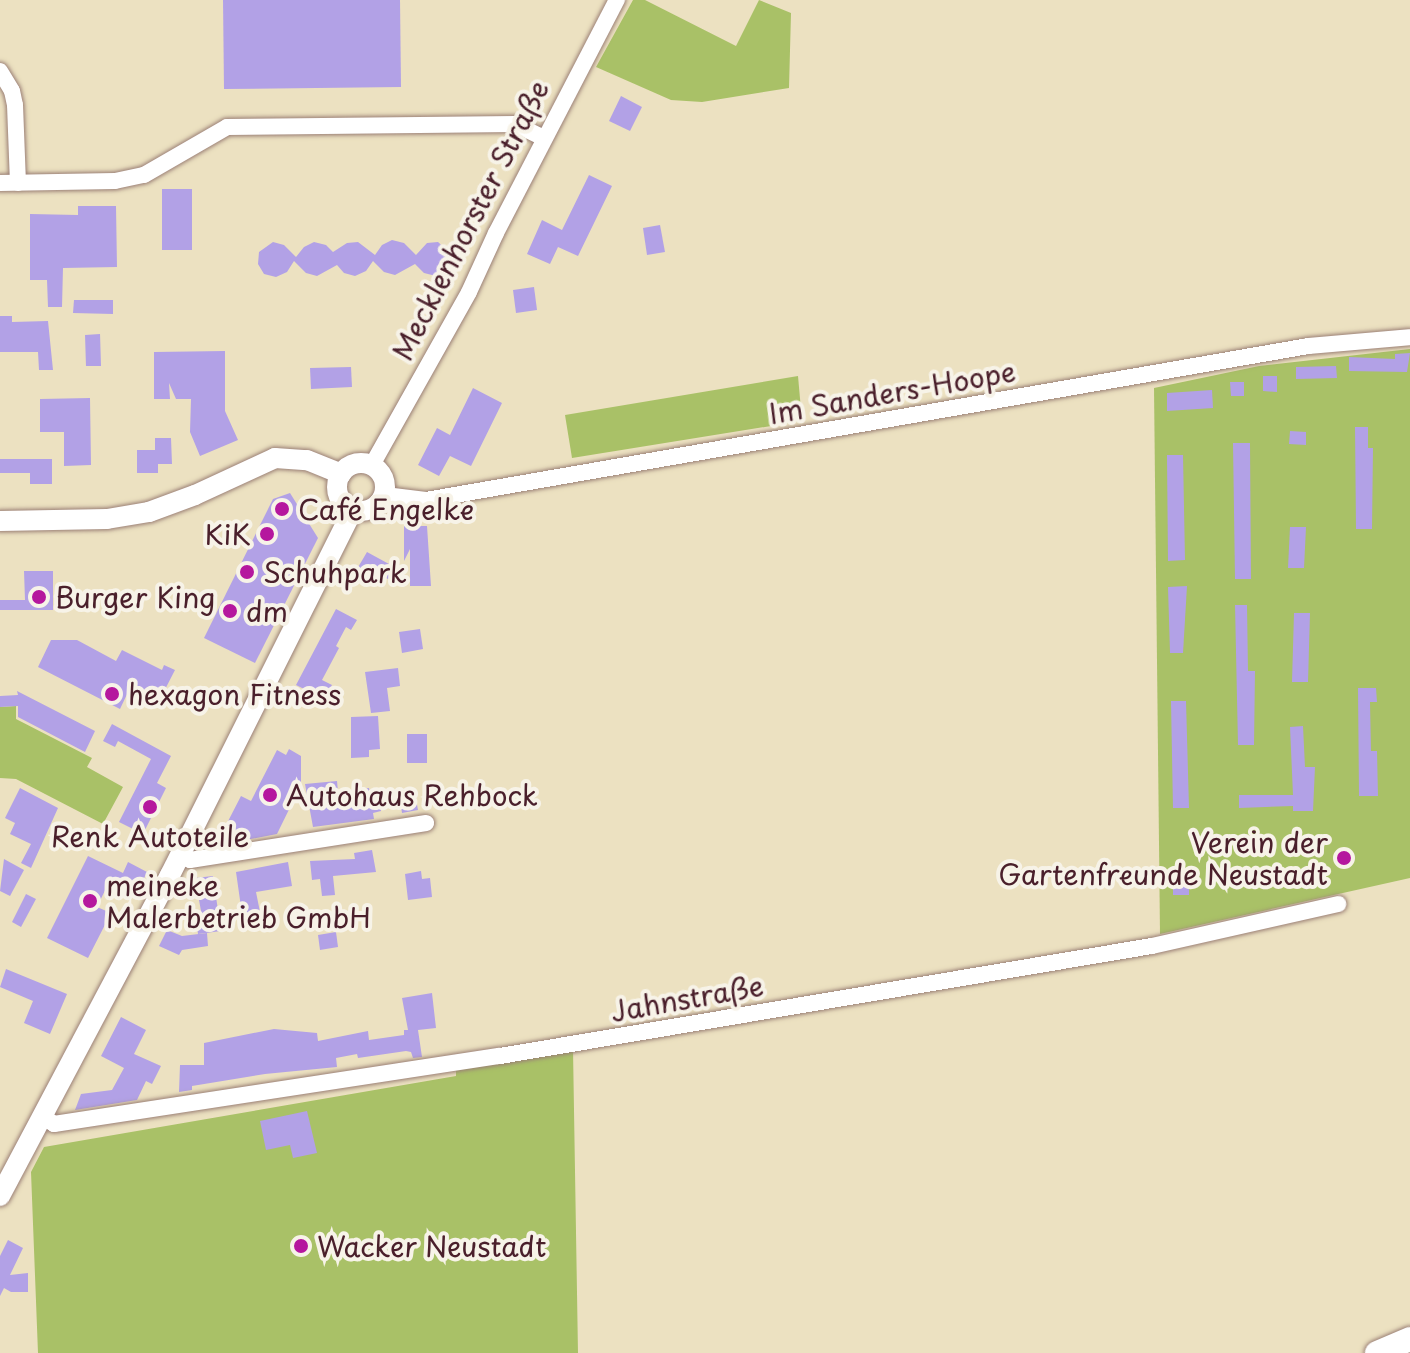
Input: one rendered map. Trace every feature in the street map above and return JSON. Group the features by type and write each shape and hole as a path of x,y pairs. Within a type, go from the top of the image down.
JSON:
{"highway":[{"path":"1377,1353 1410,1339"}],"main road":[{"path":"0,521 107,519 149,512 195,495 275,458 307,460 341,474"},
{"path":"351,465 372,465 384,478 385,495 374,508 353,510 339,498 341,474 351,465"},
{"path":"0,1196 180,855 353,510"}],"street":[{"name":"Mecklenhorster Straße","path":"372,465 469,292 544,138 617,0"},
{"path":"0,71 12,91 15,105 18,183"},
{"path":"0,183 115,181 144,175 227,127 515,124 544,138"},
{"name":"Im Sanders-Hoope","path":"385,495 426,500 1308,346 1410,337"},
{"path":"180,855 190,860 426,823"},
{"name":"Jahnstraße","path":"43,1117 54,1124 500,1056 1152,946 1338,904"}],"green space":[{"path":"633,0 645,0 736,46 759,0 791,13 789,88 702,102 671,100 596,67"},
{"path":"1410,349 1410,878 1160,934 1154,388 1259,366"},
{"path":"798,376 802,421 572,458 565,415"},
{"path":"16,706 16,719 92,758 87,767 123,787 103,824 16,779 0,778 0,707"},
{"name":"Wacker Neustadt","path":"573,1049 578,1353 38,1353 31,1172 44,1147 456,1076 456,1069"}],"building":[{"path":"223,0 400,0 401,87 224,89"},
{"path":"621,96 642,107 630,131 609,121"},
{"path":"589,175 612,186 578,256 558,247 550,264 527,254 542,220 562,230"},
{"path":"162,189 192,189 192,250 162,250"},
{"path":"78,206 116,206 117,267 63,268 62,307 48,307 47,280 30,280 30,214 78,215"},
{"path":"660,225 665,252 647,255 643,228"},
{"path":"392,240 404,243 416,255 427,243 438,242 451,254 450,266 436,276 424,273 415,264 395,275 384,272 373,261 366,271 355,276 344,273 337,265 317,276 306,273 294,261 287,272 276,277 264,274 258,264 259,252 273,242 284,245 296,257 304,247 314,242 326,245 333,252 347,243 358,242 375,255 382,245"},
{"path":"534,287 537,310 516,313 513,290"},
{"path":"74,300 113,300 113,314 73,313"},
{"path":"0,316 12,316 12,322 48,321 53,370 39,370 38,352 0,352"},
{"path":"100,334 101,366 86,366 85,335"},
{"path":"225,351 225,411 238,440 200,456 190,432 191,399 176,399 169,383 170,399 154,399 154,352"},
{"path":"1410,353 1407,372 1349,371 1349,357 1395,359 1395,354"},
{"path":"1336,366 1337,378 1296,379 1296,367"},
{"path":"351,367 352,387 311,389 310,368"},
{"path":"1263,376 1277,376 1277,392 1263,391"},
{"path":"1230,382 1244,382 1244,396 1231,396"},
{"path":"473,388 502,403 471,466 450,456 439,476 418,465 437,428 450,435"},
{"path":"1212,390 1213,408 1167,411 1167,393"},
{"path":"90,398 91,465 64,466 64,432 40,432 40,399"},
{"path":"1355,427 1368,427 1368,448 1373,448 1372,529 1356,529"},
{"path":"1290,431 1306,432 1306,445 1289,444"},
{"path":"155,438 171,438 172,464 158,464 158,473 137,473 137,450 155,450"},
{"path":"1233,443 1250,443 1251,579 1235,579"},
{"path":"1167,455 1183,455 1185,560 1168,561"},
{"path":"0,459 52,459 52,484 30,484 30,473 0,473"},
{"path":"290,493 318,538 255,663 204,638 273,499"},
{"path":"404,526 427,526 431,586 410,586 410,549 404,561"},
{"path":"1290,527 1306,527 1304,568 1288,568"},
{"path":"367,552 400,570 394,582 380,575 377,581 357,569"},
{"name":"Burger King","path":"24,571 53,571 53,610 0,610 0,600 25,600"},
{"path":"1187,586 1183,653 1170,653 1168,587"},
{"path":"1235,605 1247,605 1248,671 1255,671 1254,745 1238,745"},
{"path":"336,609 357,620 351,630 346,627 336,646 339,648 322,680 332,685 324,700 318,702 310,698 312,693 296,685"},
{"path":"1294,613 1310,613 1308,682 1292,682"},
{"path":"420,629 423,649 402,653 399,632"},
{"path":"51,640 77,640 116,661 122,650 162,670 164,665 175,670 157,705 129,690 120,709 38,667"},
{"path":"398,668 400,686 387,688 390,711 371,713 365,672"},
{"path":"1358,688 1376,688 1377,702 1370,702 1371,751 1377,751 1378,796 1359,796"},
{"path":"17,691 95,731 85,752 18,717 18,706 0,707 0,696 18,695"},
{"path":"1171,701 1186,701 1189,808 1173,808"},
{"path":"378,716 380,749 369,750 369,757 351,758 351,717"},
{"path":"112,724 171,756 157,783 166,788 143,834 119,822 151,759 118,741 115,747 103,741"},
{"path":"1303,726 1305,767 1315,767 1313,811 1293,811 1293,806 1239,808 1239,795 1293,795 1290,727"},
{"path":"407,734 427,734 427,763 407,763"},
{"name":"Autohaus Rehbock","path":"289,749 301,756 301,785 277,834 230,843 223,831 241,796 251,801 277,750 286,755"},
{"path":"337,781 338,792 369,788 371,799 379,798 381,811 373,813 374,819 313,827 305,784"},
{"path":"20,788 58,808 31,868 21,863 31,844 10,834 15,823 5,818"},
{"path":"414,789 418,810 402,813 399,792"},
{"path":"372,850 376,872 333,876 335,895 322,896 320,879 312,880 310,861 355,859 354,853"},
{"path":"88,856 123,873 128,862 147,872 137,893 110,880 97,907 111,913 88,958 47,938"},
{"path":"4,859 24,870 10,896 0,891"},
{"path":"288,862 292,886 256,892 260,912 242,914 236,872"},
{"path":"421,871 422,879 430,878 432,897 408,900 405,874"},
{"path":"213,876 221,931 198,934 195,912 201,911 195,878"},
{"path":"1173,881 1189,881 1189,895 1173,895"},
{"path":"26,894 36,899 21,927 12,922"},
{"path":"167,930 182,936 207,933 208,946 182,950 179,955 159,946"},
{"path":"336,932 338,947 320,950 318,935"},
{"path":"6,969 67,994 50,1034 24,1023 33,1001 0,987"},
{"path":"432,993 436,1028 418,1030 422,1057 413,1058 411,1052 406,1051 358,1058 357,1054 336,1058 337,1067 265,1074 192,1086 192,1090 179,1092 180,1065 204,1065 204,1043 274,1029 317,1033 318,1041 368,1031 369,1040 404,1035 404,1030 408,1030 402,998"},
{"path":"121,1017 146,1030 134,1054 161,1066 152,1084 146,1081 137,1100 75,1110 81,1094 112,1090 124,1068 101,1056"},
{"path":"307,1111 317,1153 293,1158 290,1145 266,1150 260,1121"},
{"path":"8,1240 23,1248 10,1275 28,1273 28,1292 11,1292 4,1288 0,1296 0,1256"}],"place":[{"name":"Café Engelke","path":"282,509"},
{"name":"KiK","path":"267,534"},
{"name":"Schuhpark","path":"247,572"},
{"name":"Burger King","path":"39,597"},
{"name":"dm","path":"230,611"},
{"name":"hexagon Fitness","path":"112,694"},
{"name":"Autohaus Rehbock","path":"270,795"},
{"name":"Renk Autoteile","path":"150,807"},
{"name":"Verein der Gartenfreunde Neustadt","path":"1344,858"},
{"name":"meineke Malerbetrieb GmbH","path":"90,901"},
{"name":"Wacker Neustadt","path":"301,1246"}]}
